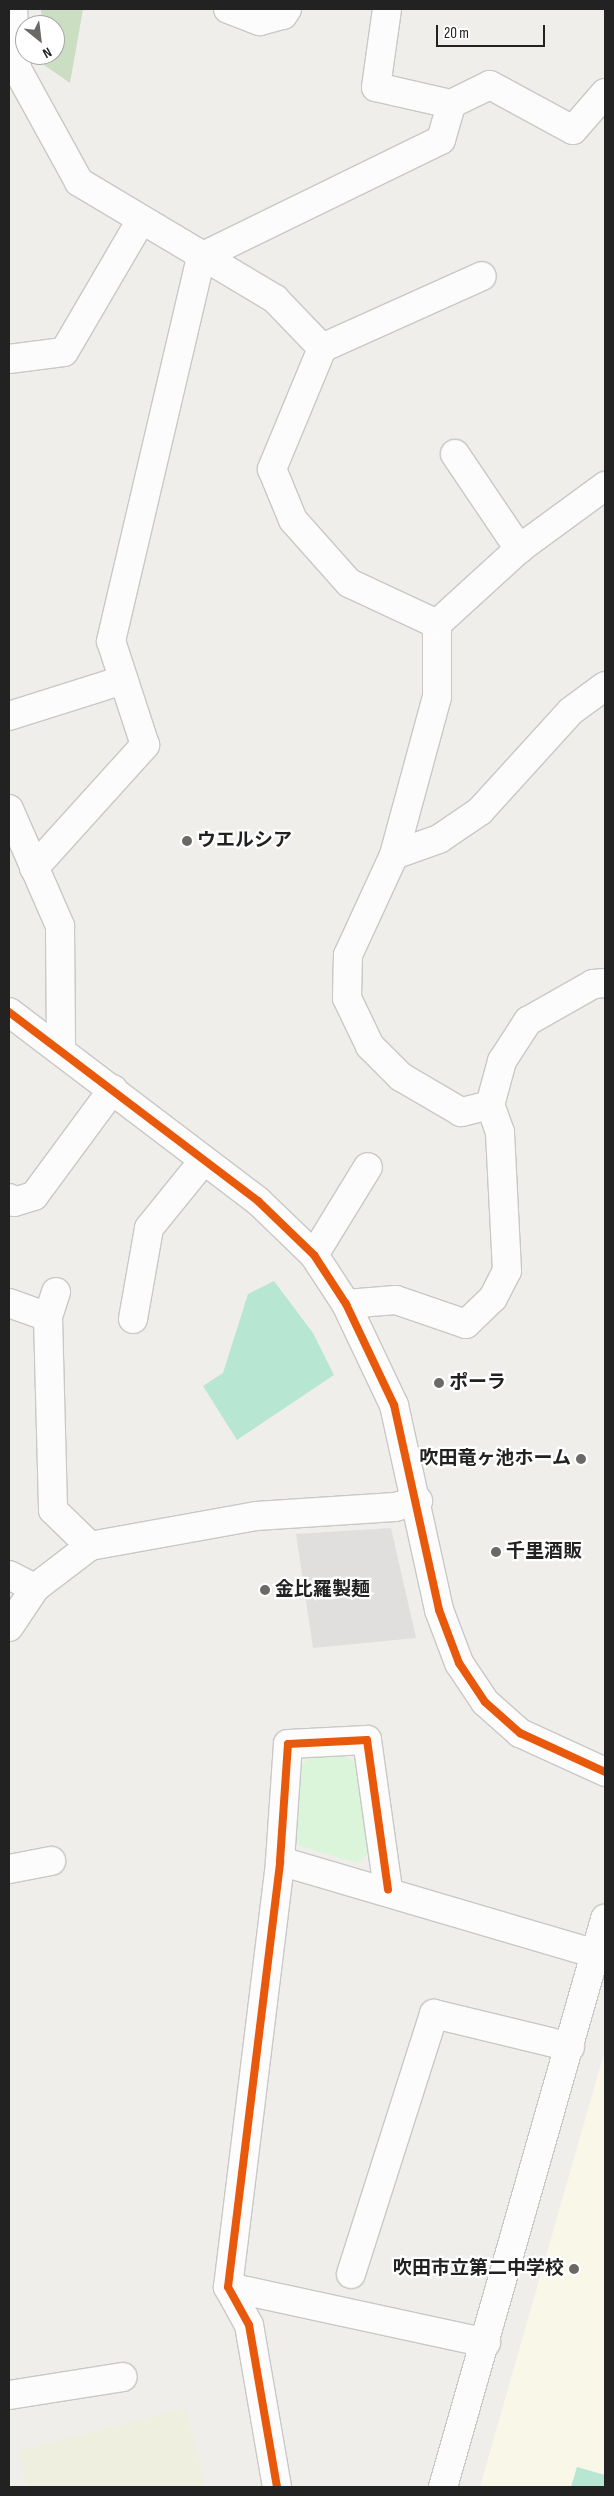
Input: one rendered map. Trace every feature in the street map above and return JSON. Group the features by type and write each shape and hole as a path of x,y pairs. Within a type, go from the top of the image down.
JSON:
{"street":[{"path":"13,9 17,69 79,182 201,257 275,299 322,348"},
{"path":"228,9 260,21 282,15 287,9"},
{"path":"387,9 376,87 452,104 490,85 573,130 605,93"},
{"path":"201,257 441,140 452,104"},
{"path":"9,359 64,352 141,220"},
{"path":"34,868 145,744 111,641 201,257"},
{"path":"437,624 349,583 293,520 272,469 322,348 482,276"},
{"path":"456,454 520,549"},
{"path":"490,1105 461,1112 401,1077 370,1046 347,998 348,955 394,855 437,698 437,624 520,549 605,486"},
{"path":"9,716 123,680"},
{"path":"394,855 439,839 480,812 571,712 605,686"},
{"path":"9,809 60,926 61,1050"},
{"path":"346,1304 396,1300 466,1324 493,1298 507,1271 500,1132 490,1105 502,1061 528,1020 593,984 605,983"},
{"path":"9,1012 113,1089 258,1201 314,1255 346,1304 394,1405 418,1501 439,1610 458,1663 484,1702 520,1733 605,1772"},
{"path":"9,1198 14,1202 34,1196 113,1089"},
{"path":"133,1319 149,1228 204,1160"},
{"path":"314,1255 368,1167"},
{"path":"9,1303 52,1304 53,1510 90,1546"},
{"path":"9,1627 35,1588 90,1546 256,1516 395,1507 418,1501"},
{"path":"9,1575 35,1588"},
{"path":"278,2487 249,2325 228,2286 280,1861 288,1744 367,1740 388,1890"},
{"path":"9,1869 51,1860"},
{"path":"280,1861 388,1890 597,1954"},
{"path":"442,2487 486,2343 597,1954 605,1919"},
{"path":"351,2274 434,2014 570,2047"},
{"path":"228,2286 486,2343"},
{"path":"9,2395 123,2377"}],"shaded area":[{"path":"391,1528 416,1638 313,1648 296,1534"},
{"name":"吹田市立第二中学校","path":"605,2050 605,2487 480,2487"}],"green space":[{"path":"41,9 83,9 70,83 44,65 65,65 65,15 41,15"},
{"path":"274,1281 313,1333 334,1375 237,1440 203,1386 223,1373 248,1294"},
{"path":"342,1753 357,1764 368,1854 357,1863 300,1846 293,1831 300,1767 311,1755"},
{"path":"186,2408 206,2487 27,2487 17,2451"},
{"path":"577,2467 605,2475 605,2487 571,2487"}],"cycle path":[{"path":"9,1012 258,1201 314,1255 346,1304 394,1405 439,1610 459,1663 485,1702 520,1733 605,1772"},
{"path":"277,2487 249,2325 228,2287 280,1861 288,1744 367,1740 388,1890"}],"place":[{"name":"ウエルシア","path":"187,841"},
{"name":"ポーラ","path":"439,1383"},
{"name":"吹田竜ヶ池ホーム","path":"581,1459"},
{"name":"千里酒販","path":"496,1552"},
{"name":"金比羅製麺","path":"265,1590"},
{"name":"吹田市立第二中学校","path":"574,2269"}]}
